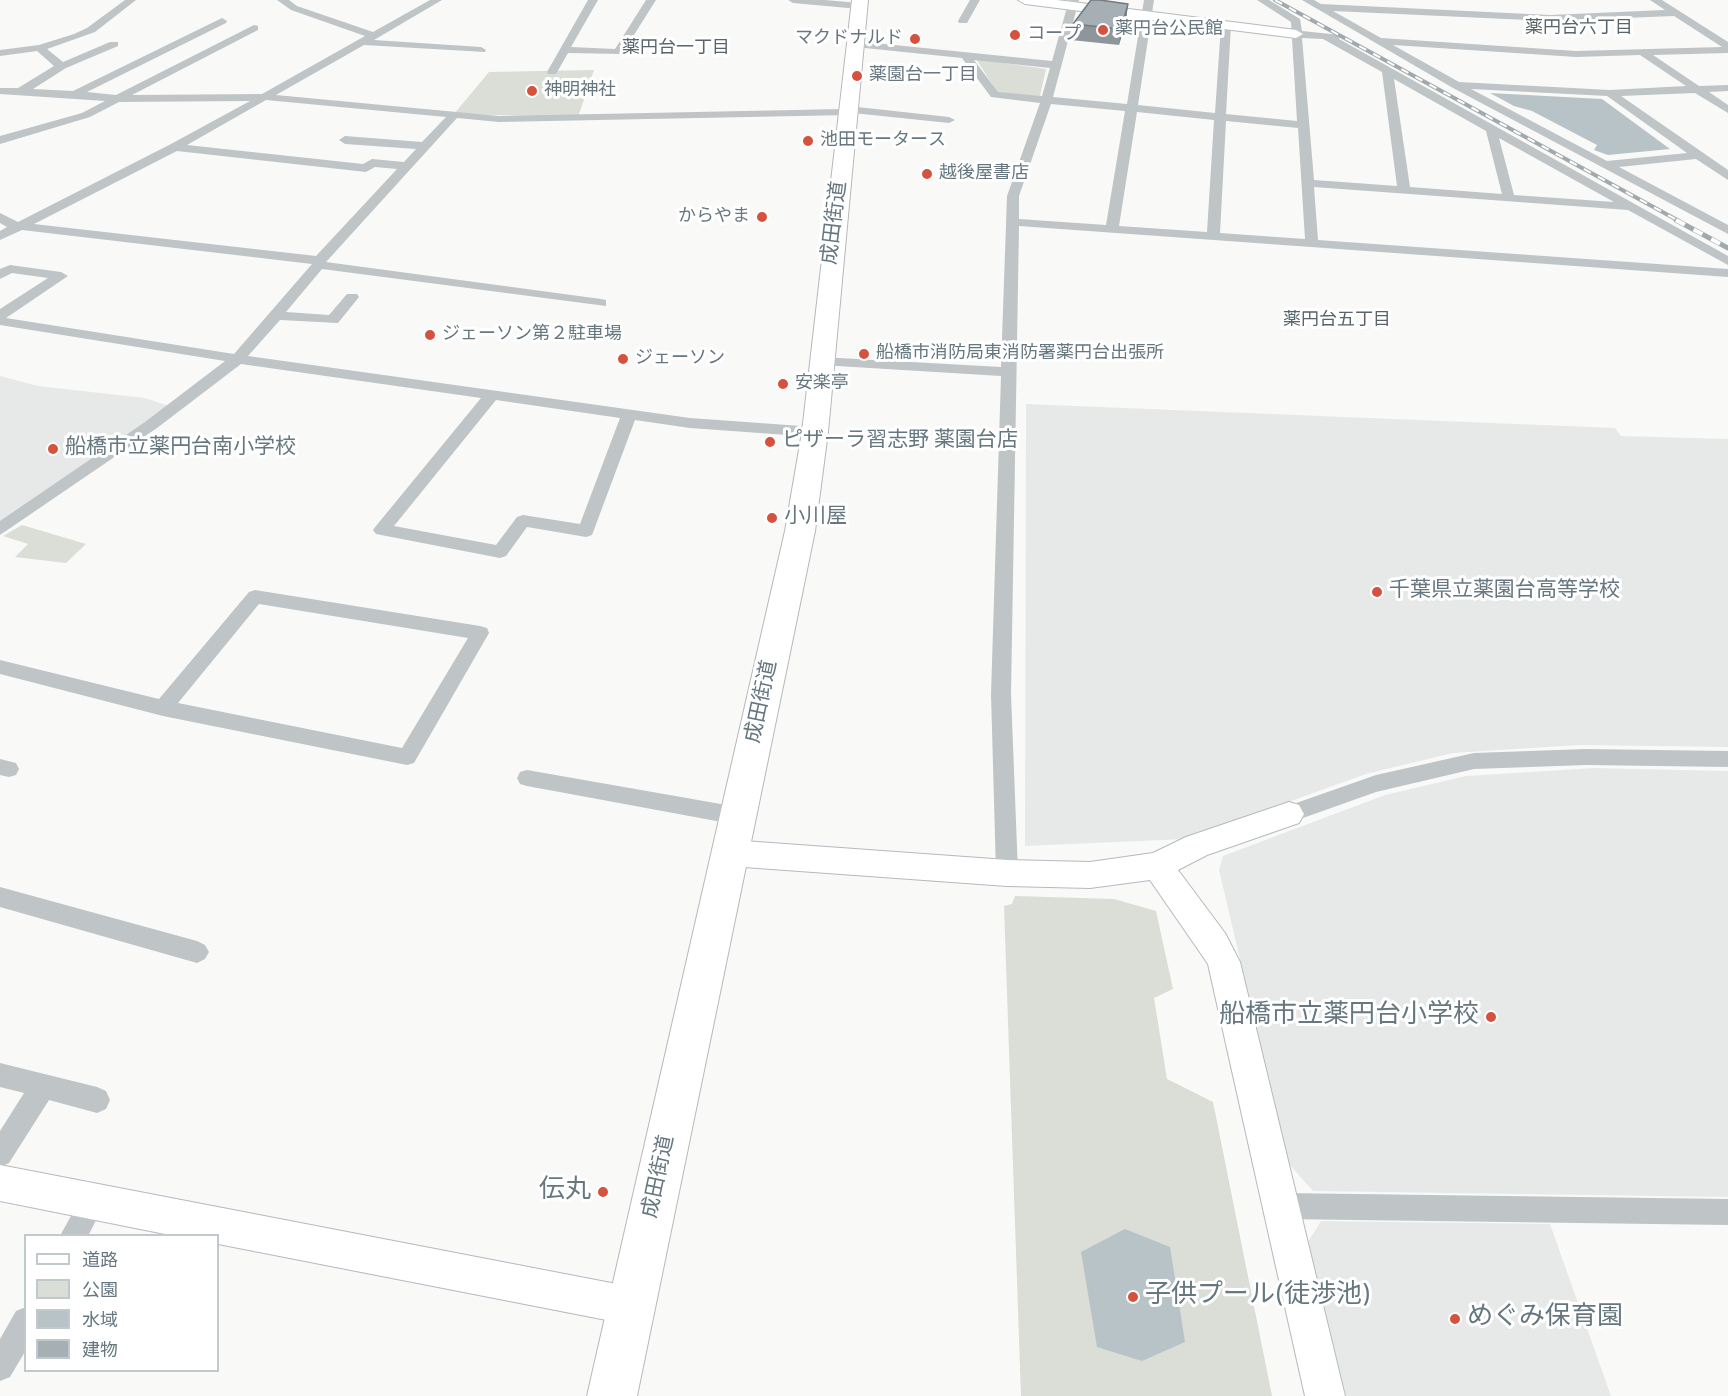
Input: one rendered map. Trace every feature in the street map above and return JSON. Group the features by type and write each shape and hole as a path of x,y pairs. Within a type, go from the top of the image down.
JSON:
{"highway":[{"name":"成田街道","path":"612,1396 800,531 814,432 860,3"}],"street":[{"path":"0,53 40,48 91,30 131,0"},
{"path":"282,0 294,8 372,35"},
{"path":"0,236 175,147 436,0"},
{"path":"552,72 593,0"},
{"path":"565,50 618,52 651,0"},
{"path":"793,0 860,3"},
{"path":"963,21 975,0"},
{"path":"1025,0 1073,3 1296,34 1548,53 1643,54 1728,48"},
{"path":"1112,229 1149,0"},
{"path":"1262,0 1294,18 1312,243"},
{"path":"1307,0 1457,86 1728,230"},
{"path":"1406,0 1419,22"},
{"path":"1480,0 1491,15"},
{"path":"1654,0 1728,48"},
{"path":"1007,873 1001,694 1013,196 1046,102 1073,3"},
{"path":"1318,7 1344,4 1413,12 1550,18 1676,13"},
{"path":"75,94 222,21"},
{"path":"1213,236 1226,25"},
{"path":"0,140 86,115 254,28"},
{"path":"1425,32 1432,45"},
{"path":"1325,36 1728,261"},
{"path":"359,42 480,50"},
{"path":"22,91 62,66 114,44"},
{"path":"855,44 1055,65"},
{"path":"40,48 45,60 62,66"},
{"path":"1643,54 1728,110"},
{"path":"966,56 995,95 1046,102 1304,125"},
{"path":"1387,71 1404,190"},
{"path":"1457,86 1611,93 1728,88"},
{"path":"0,91 75,94 120,99 266,97 454,116 578,119 848,110 949,120"},
{"path":"1611,93 1728,176"},
{"path":"0,529 151,425 238,359 319,262 454,116"},
{"path":"1491,128 1509,198"},
{"path":"345,140 426,146"},
{"path":"175,147 366,168 372,163 407,166"},
{"path":"1604,165 1698,155"},
{"path":"1308,183 1632,207"},
{"path":"0,217 9,224 21,226 319,262 601,303"},
{"path":"1012,222 1728,273"},
{"path":"0,275 10,269 61,276 0,315"},
{"path":"275,315 333,320 352,297"},
{"path":"0,321 238,359 690,423 814,432"},
{"path":"821,361 1009,372"},
{"path":"493,394 382,530 500,552 523,520 586,531 629,414"},
{"path":"0,667 163,708 407,757 480,633 255,597 163,708"},
{"path":"730,853 1007,873 1090,875 1158,866 1197,846 1376,784 1474,761 1586,758 1728,759"},
{"path":"527,778 738,816"},
{"path":"1158,866 1214,943 1224,962 1325,1396"},
{"path":"0,897 197,952"},
{"path":"0,1076 97,1100"},
{"path":"0,1154 43,1086"},
{"path":"0,1183 632,1306"},
{"path":"74,1234 93,1201"},
{"path":"1282,1206 1728,1212"},
{"path":"0,1367 24,1325"}],"shaded area":[{"name":"船橋市立薬円台南小学校","path":"0,376 38,386 145,398 169,406 0,525"},
{"name":"千葉県立薬園台高等学校","path":"1026,404 1615,428 1621,436 1728,439 1728,747 1579,745 1453,753 1366,774 1186,839 1025,846"},
{"name":"船橋市立薬円台小学校","path":"1594,768 1728,771 1728,1197 1313,1191 1288,1163 1219,870 1223,856 1385,795 1466,776"},
{"name":"めぐみ保育園","path":"1321,1221 1550,1224 1611,1396 1346,1396 1308,1242"}],"green space":[{"path":"976,59 1046,69 1040,96 998,93"},
{"path":"594,70 578,117 454,114 489,72"},
{"path":"22,525 86,544 66,563 15,557 28,544 3,536"},
{"path":"1015,896 1114,899 1156,911 1173,989 1154,998 1167,1079 1213,1102 1272,1396 1021,1396 1004,906 1012,904"}],"water":[{"path":"1490,93 1602,99 1670,149 1608,155 1594,150 1597,145 1532,111 1514,106"},
{"name":"子供プール(徒渉池)","path":"1125,1229 1170,1247 1185,1342 1142,1361 1097,1347 1081,1252"}],"building":[{"path":"1091,0 1128,4 1121,29 1073,24"}],"railway":[{"path":"1275,0 1679,221"},
{"path":"1676,220 1728,248"}],"place":[{"name":"薬円台公民館","path":"1103,30"},
{"name":"コープ","path":"1015,35"},
{"name":"マクドナルド","path":"915,39"},
{"name":"薬園台一丁目","path":"857,76"},
{"name":"神明神社","path":"532,91"},
{"name":"池田モータース","path":"808,141"},
{"name":"越後屋書店","path":"927,174"},
{"name":"からやま","path":"762,217"},
{"name":"ジェーソン第２駐車場","path":"430,335"},
{"name":"船橋市消防局東消防署薬円台出張所","path":"864,354"},
{"name":"ジェーソン","path":"623,359"},
{"name":"安楽亭","path":"783,384"},
{"name":"ピザーラ習志野 薬園台店","path":"770,442"},
{"name":"船橋市立薬円台南小学校","path":"53,449"},
{"name":"小川屋","path":"772,518"},
{"name":"千葉県立薬園台高等学校","path":"1377,592"},
{"name":"船橋市立薬円台小学校","path":"1491,1017"},
{"name":"伝丸","path":"603,1192"},
{"name":"子供プール(徒渉池)","path":"1133,1297"},
{"name":"めぐみ保育園","path":"1455,1319"}],"district":[{"name":"薬円台六丁目","path":"1579,29"},
{"name":"薬円台一丁目","path":"676,49"},
{"name":"薬円台五丁目","path":"1337,321"}]}
